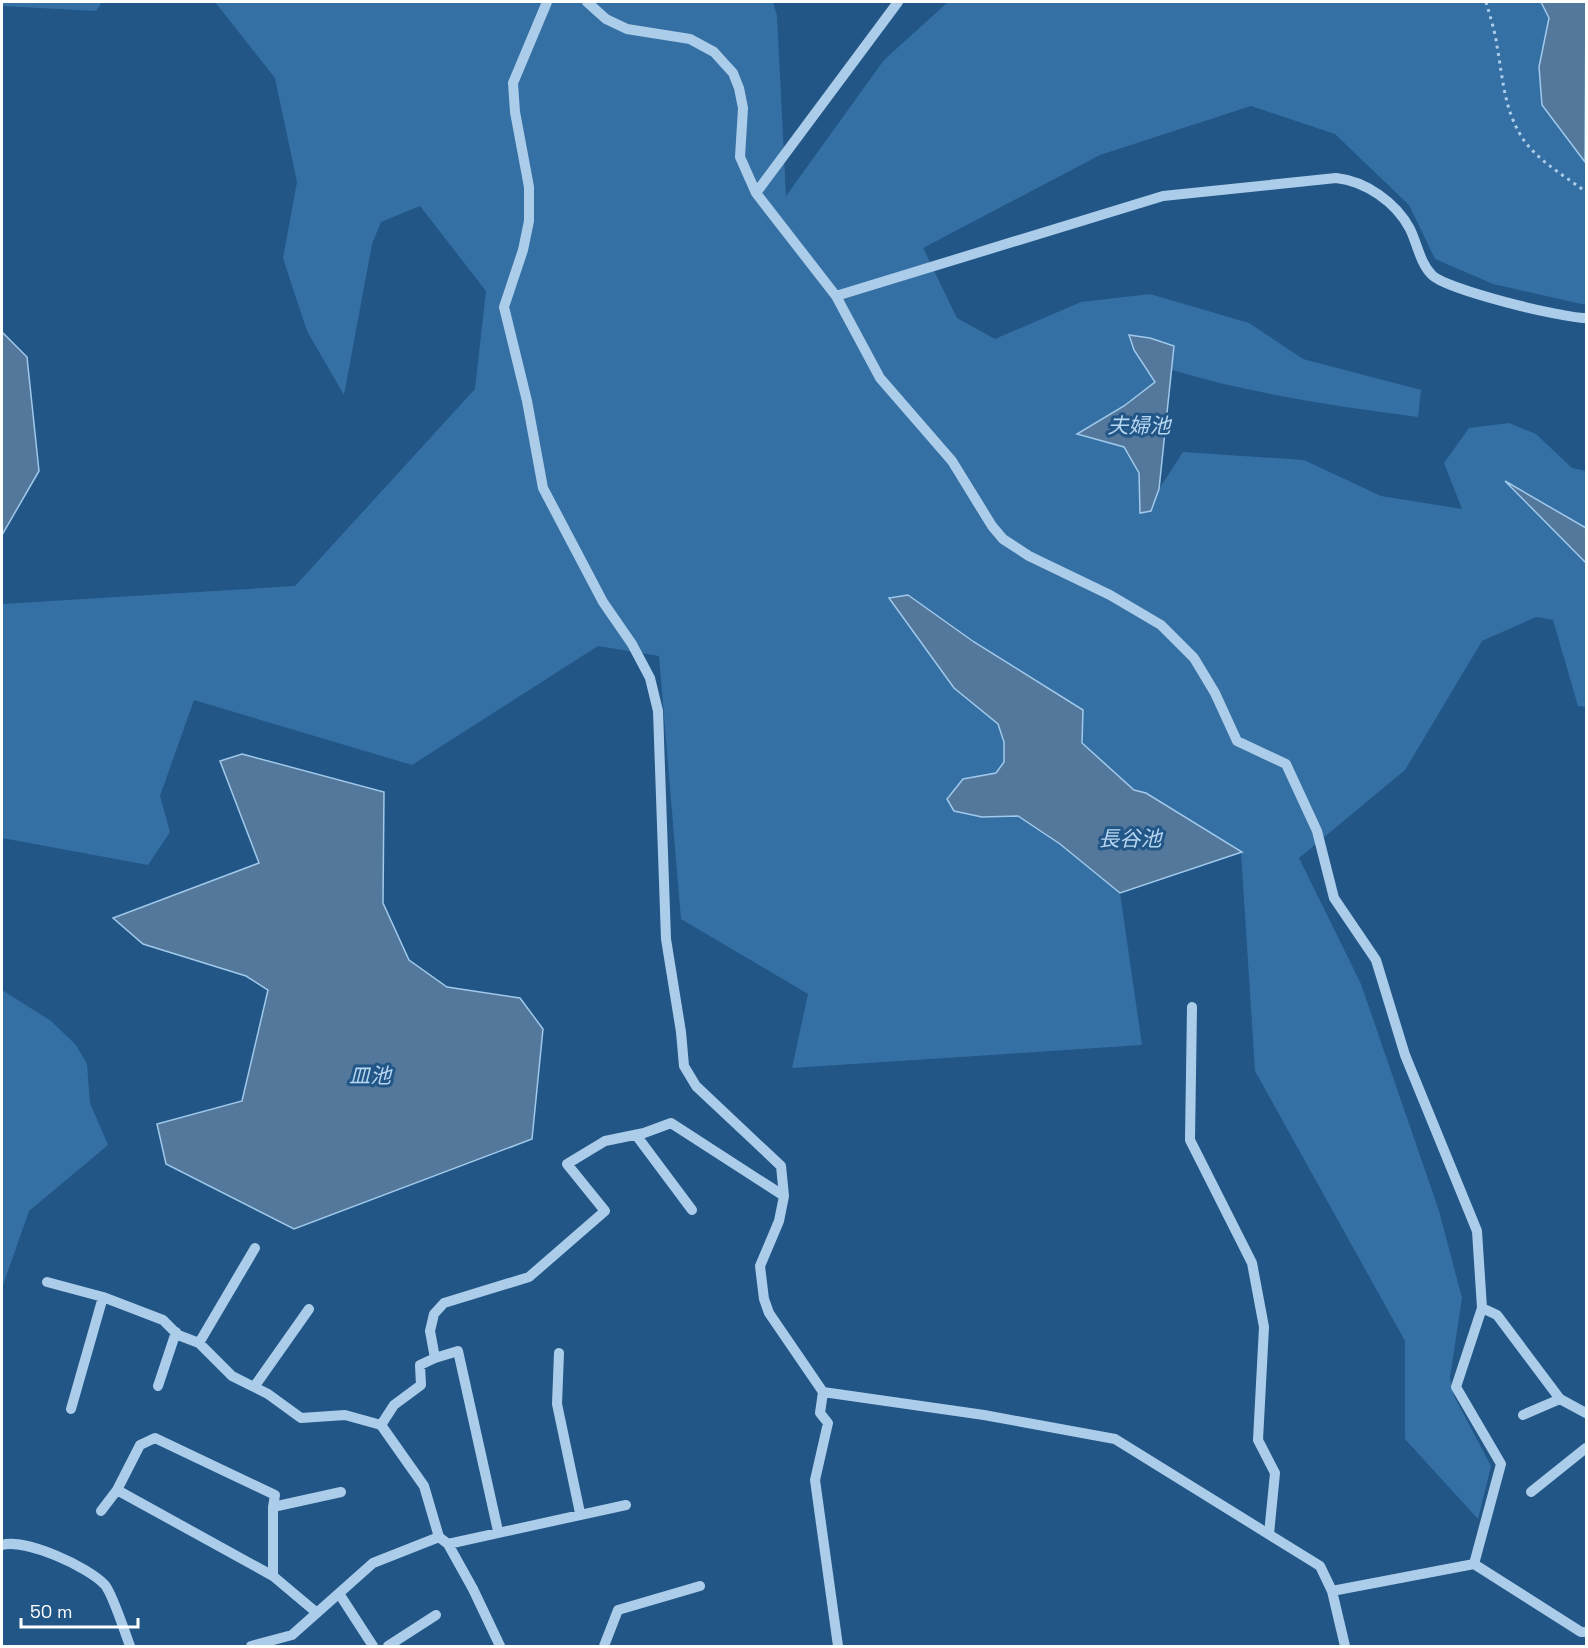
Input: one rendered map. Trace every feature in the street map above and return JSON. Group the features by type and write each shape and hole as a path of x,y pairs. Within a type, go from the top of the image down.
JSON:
{"street":[{"path":"547,2 513,83 515,112 530,188 529,221 523,250 504,307 543,488 603,602 633,644 650,678 658,711 666,939 681,1032 684,1066 696,1086 781,1166 784,1196 779,1221 760,1266 764,1299 769,1313 823,1392 820,1413 828,1422 815,1480 838,1647"},
{"path":"587,2 606,19 627,29 690,39 714,52 733,73 739,88 743,108 740,157 756,193 836,296 880,378 951,461 992,526 1003,539 1029,556 1110,595 1161,625 1194,658 1215,693 1237,741 1286,764 1317,831 1334,898 1376,960 1405,1055 1477,1231 1482,1308 1456,1387 1501,1464 1474,1564"},
{"path":"756,193 898,2"},
{"path":"836,296 1163,195 1336,178 1351,180 1386,201 1409,227 1432,275 1458,288 1561,316 1587,318"},
{"path":"1192,1007 1190,1140 1251,1263 1263,1327 1258,1440 1275,1473 1269,1534"},
{"path":"435,1358 429,1331 434,1314 444,1303 530,1277 605,1211 567,1164 605,1142 636,1135 671,1123 784,1196"},
{"path":"636,1135 692,1210"},
{"path":"199,1343 255,1248"},
{"path":"47,1282 103,1297 163,1320 176,1332 199,1343 232,1376 254,1387 301,1418 345,1415 381,1425 424,1486 439,1537 448,1544 473,1589 500,1647"},
{"path":"71,1409 103,1297"},
{"path":"1482,1308 1497,1315 1560,1399 1587,1413"},
{"path":"254,1387 309,1309"},
{"path":"158,1386 176,1332"},
{"path":"381,1425 394,1405 421,1385 420,1365 458,1351 498,1531"},
{"path":"559,1353 557,1404 580,1513"},
{"path":"823,1392 984,1415 1115,1439 1320,1566 1332,1591 1345,1647"},
{"path":"1523,1414 1560,1399"},
{"path":"101,1511 117,1490 140,1445 156,1438 275,1495 273,1576"},
{"path":"1531,1492 1587,1448"},
{"path":"117,1490 273,1576 317,1613"},
{"path":"273,1507 340,1492"},
{"path":"448,1544 580,1513 626,1505"},
{"path":"251,1647 292,1635 340,1595 373,1563 439,1537"},
{"path":"2,1545 37,1548 75,1565 105,1586 130,1647"},
{"path":"1332,1591 1474,1564 1581,1632 1587,1632"},
{"path":"604,1647 618,1610 700,1586"},
{"path":"340,1595 373,1647"},
{"path":"388,1647 436,1615"}],"path":[{"path":"1486,2 1497,45 1504,96 1513,120 1524,140 1545,163 1587,192"}],"shaded area":[{"path":"2,2 102,2 96,11 2,6"},
{"path":"215,2 773,2 777,16 786,196 884,60 948,2 1541,2 1549,18 1539,67 1542,105 1585,162 1586,305 1493,284 1435,259 1409,205 1335,134 1251,106 1100,155 923,248 957,318 995,339 1081,302 1150,294 1249,323 1303,359 1421,390 1418,417 1294,398 1233,386 1172,370 1174,346 1130,335 1134,350 1155,382 1124,406 1077,434 1124,447 1139,473 1140,513 1151,511 1159,489 1183,452 1304,460 1381,496 1462,509 1444,463 1469,428 1509,423 1536,434 1572,468 1586,471 1586,528 1507,483 1586,563 1586,707 1578,706 1553,620 1536,617 1482,641 1405,770 1299,858 1361,984 1439,1211 1462,1298 1450,1377 1454,1396 1491,1466 1478,1519 1405,1439 1405,1341 1255,1071 1241,852 1120,893 1142,1045 792,1068 808,994 681,919 659,656 598,646 412,765 194,700 160,796 170,832 148,865 2,838 2,604 295,586 475,389 486,291 420,206 381,222 372,244 344,395 307,331 283,258 297,182 275,78"},
{"path":"2,990 51,1021 76,1045 87,1064 90,1103 108,1145 29,1211 2,1288"}],"water":[{"path":"1541,2 1586,2 1585,162 1542,105 1539,67 1549,18"},
{"path":"2,332 27,357 39,471 2,535"},
{"name":"夫婦池","path":"1129,335 1150,338 1174,346 1159,489 1151,511 1140,513 1139,473 1124,447 1077,434 1124,406 1155,382 1134,350"},
{"path":"1505,481 1586,528 1586,563"},
{"name":"長谷池","path":"908,595 974,642 1083,710 1082,743 1134,790 1146,793 1242,852 1120,893 1060,844 1018,816 982,817 954,811 947,799 963,779 996,773 1004,762 1004,742 998,724 954,688 889,598"},
{"name":"皿池","path":"242,754 384,792 383,903 409,960 447,987 520,998 543,1029 532,1139 294,1229 166,1164 157,1124 242,1101 268,990 246,976 143,944 113,918 259,863 220,761"}]}
